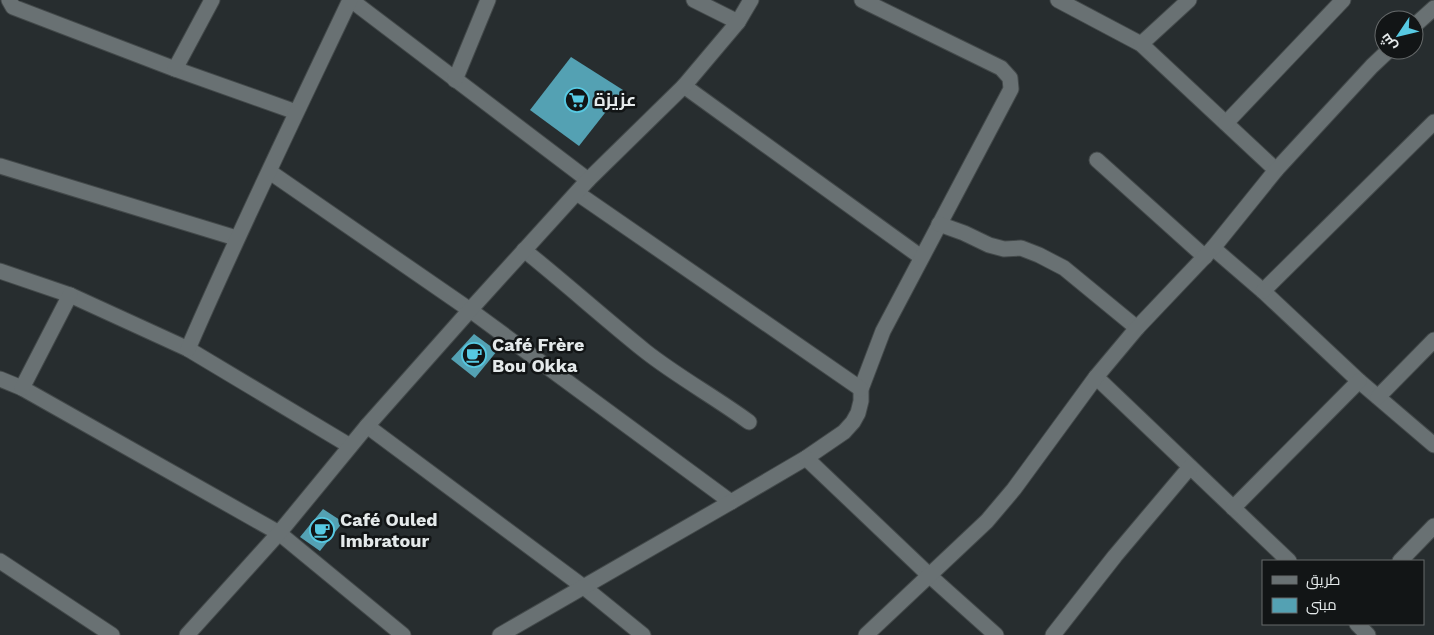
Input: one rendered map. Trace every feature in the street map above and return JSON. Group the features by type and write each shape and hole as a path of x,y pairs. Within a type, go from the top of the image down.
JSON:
{"street":[{"path":"175,69 212,0"},
{"path":"188,349 236,238 270,172 296,112 351,0 588,180"},
{"path":"455,80 488,0"},
{"path":"694,0 738,22"},
{"path":"187,635 279,533 367,426 524,250 588,180 684,86 738,22 751,0"},
{"path":"500,635 585,588 806,458 844,432 853,422 860,407 861,389 883,331 1011,89 1010,78 1002,68 862,0"},
{"path":"1058,0 1141,44 1276,170"},
{"path":"1141,44 1189,0"},
{"path":"1226,123 1343,0"},
{"path":"11,4 175,69 296,112"},
{"path":"1424,17 1434,8"},
{"path":"866,635 987,520 1014,489 1096,377 1137,328 1209,252 1276,170 1378,60"},
{"path":"684,86 921,257"},
{"path":"1263,291 1434,122"},
{"path":"1097,160 1209,252 1263,291 1359,380 1434,445"},
{"path":"0,166 236,238"},
{"path":"270,172 470,310 731,502"},
{"path":"577,193 861,389"},
{"path":"939,224 964,232 989,245 1004,249 1021,248 1064,268 1137,328"},
{"path":"524,250 645,351 687,382 749,422"},
{"path":"0,271 70,295 188,349 350,446"},
{"path":"22,388 70,295"},
{"path":"1378,397 1434,340"},
{"path":"1096,377 1288,560"},
{"path":"0,380 22,388 279,533 403,635"},
{"path":"1233,508 1359,380"},
{"path":"367,426 585,588 643,635"},
{"path":"806,458 930,576 996,635"},
{"path":"1053,635 1115,556 1190,466"},
{"path":"1401,560 1434,526"},
{"path":"0,561 112,635"},
{"path":"1358,625 1368,635"}],"building":[{"name":"عزيزة","path":"571,57 623,90 579,146 530,110"},
{"name":"Café Frère Bou Okka","path":"474,334 497,351 475,378 451,359"},
{"name":"Café Ouled Imbratour","path":"323,509 343,522 320,551 300,537"}],"place":[{"name":"عزيزة","path":"577,100"},
{"name":"Café Frère Bou Okka","path":"474,355"},
{"name":"Café Ouled Imbratour","path":"322,530"}]}
